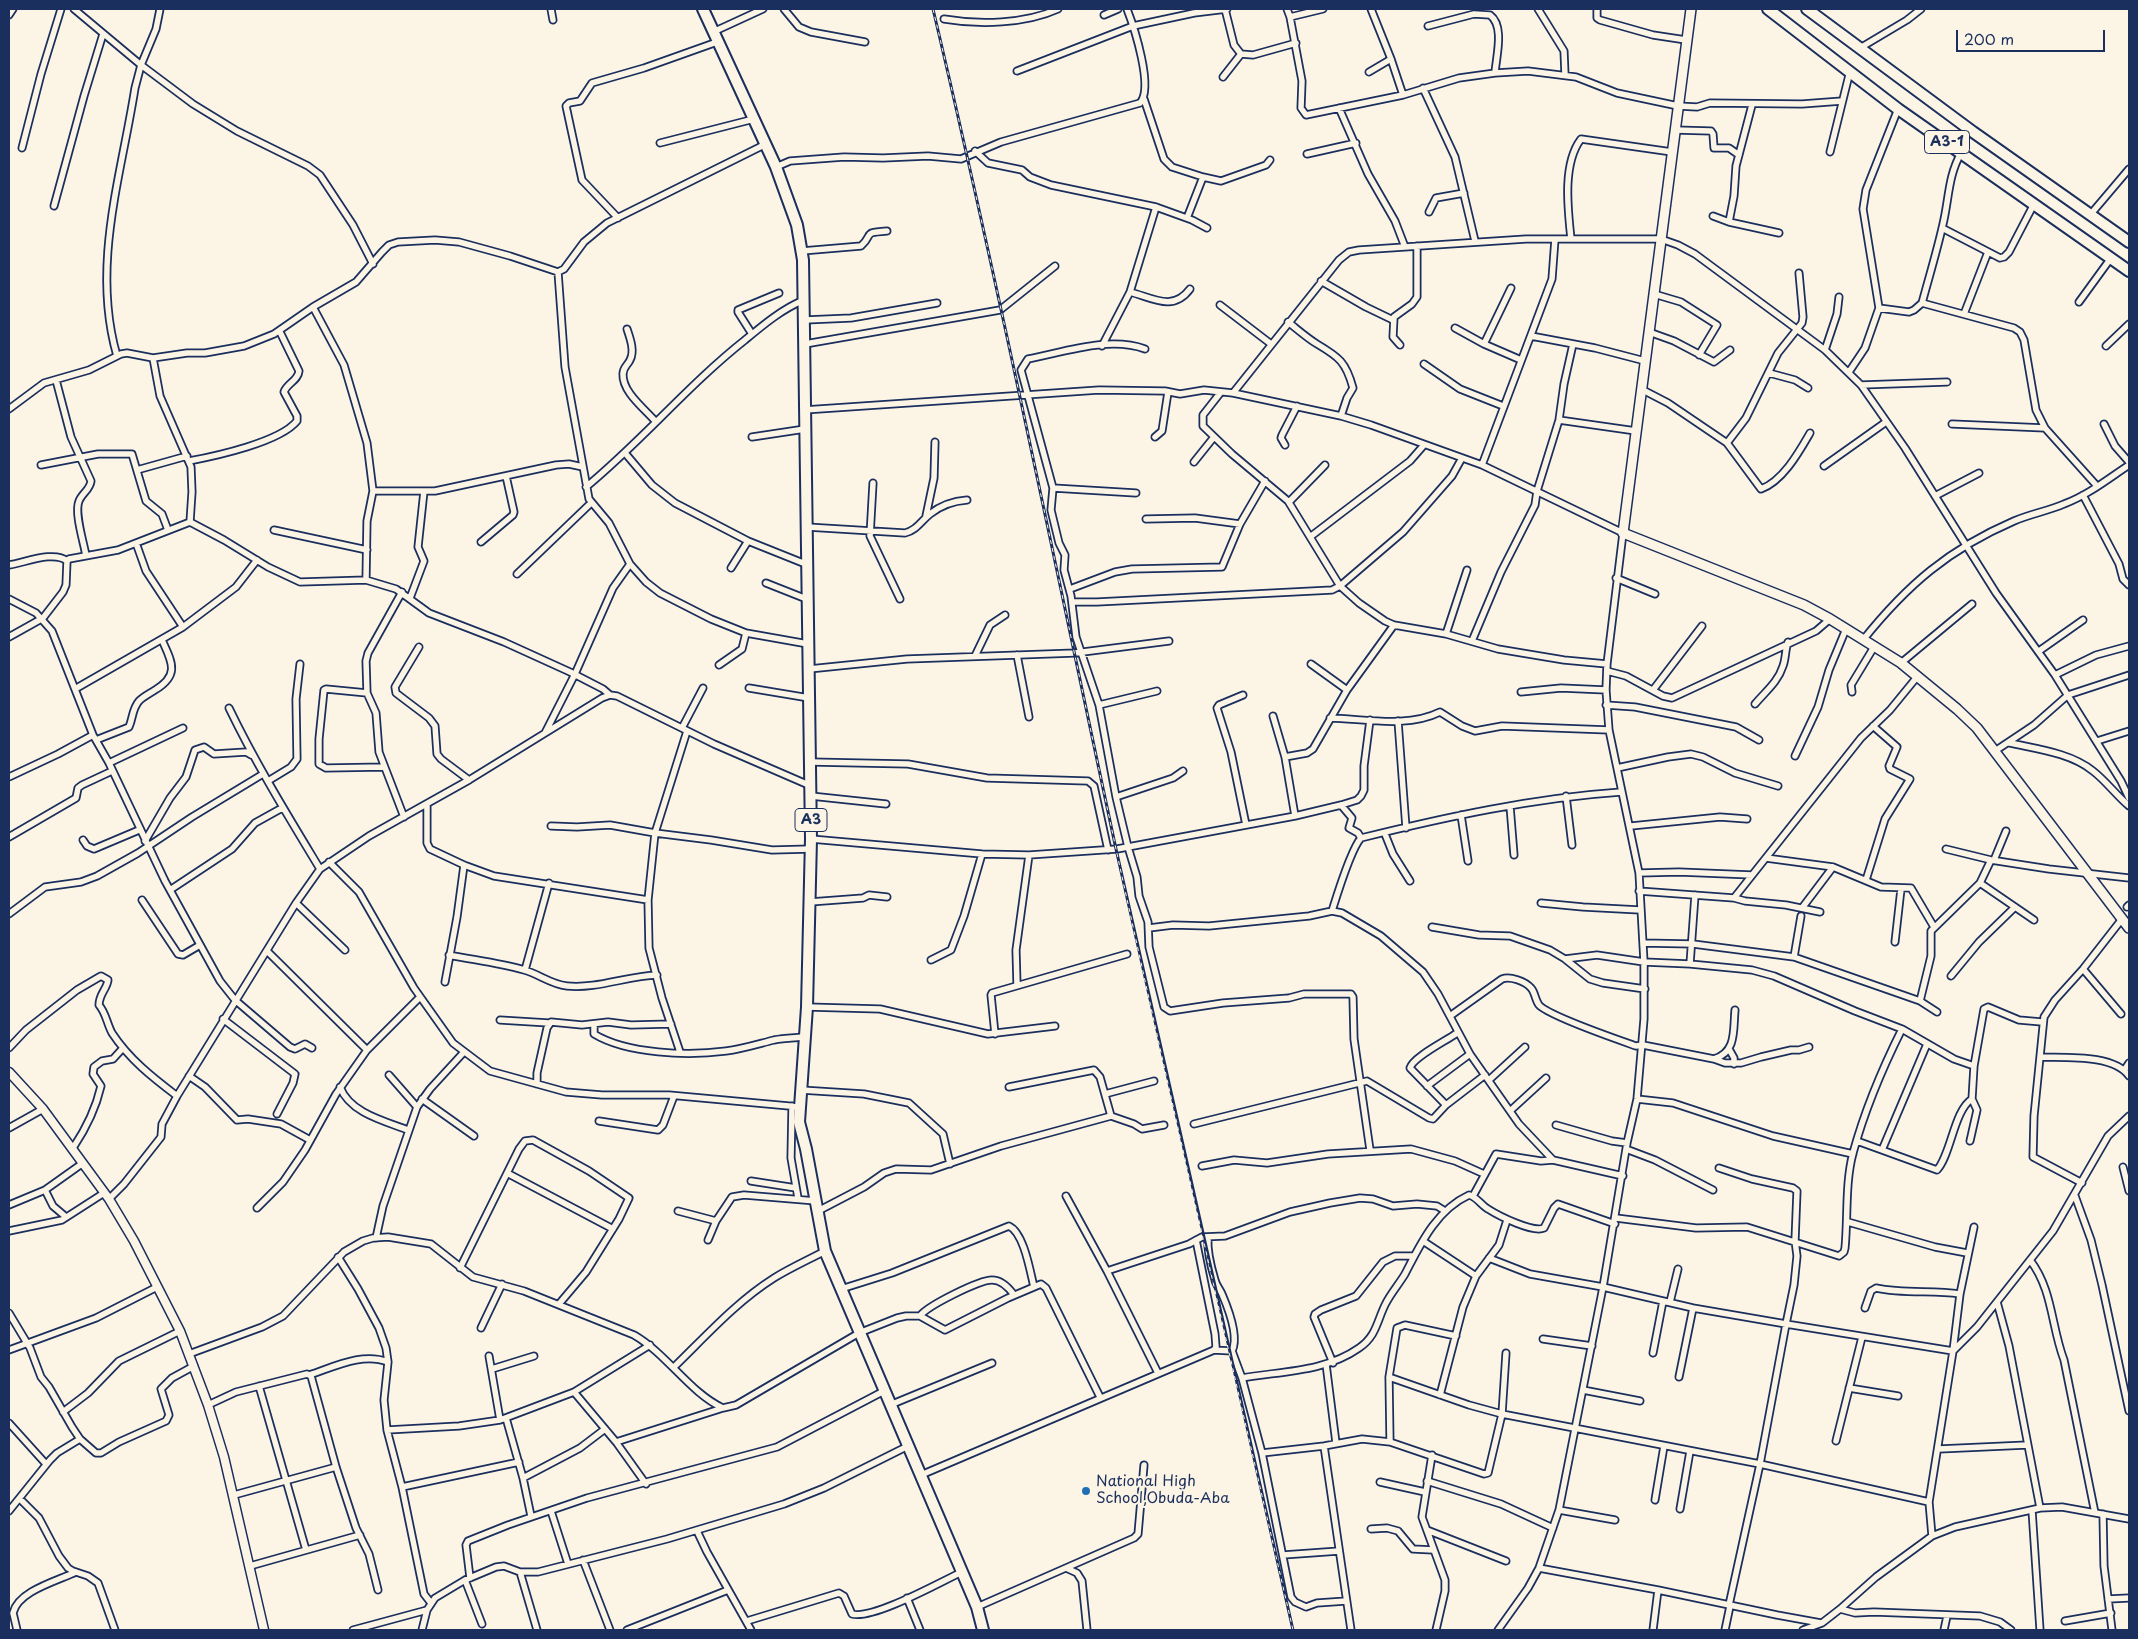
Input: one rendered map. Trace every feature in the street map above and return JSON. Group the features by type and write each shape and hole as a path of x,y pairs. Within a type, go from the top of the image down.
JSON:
{"highway":[{"name":"A3","path":"703,9 776,167 795,218 802,251 805,320 804,410 809,600 811,844 807,1007 801,1090 796,1106 825,1252 988,1630"},
{"name":"A3-1","path":"1768,9 1898,108 2129,271"},
{"name":"A3-1","path":"1807,9 1819,14 1860,48 1973,132 2129,242"},
{"name":"A3","path":"979,1612 984,1630"}],"main road":[{"path":"1691,9 1623,533 1804,605 1901,664 1957,709 1976,728 2129,928"}],"street":[{"path":"9,15 13,9"},
{"path":"22,148 40,74 61,9"},
{"path":"74,9 141,65 218,120 308,166 320,175 349,217 373,264"},
{"path":"117,356 107,318 107,255 113,203 141,65 156,29 160,9"},
{"path":"551,9 553,20"},
{"path":"713,32 763,9"},
{"path":"784,9 799,27 811,32 865,42"},
{"path":"944,19 1011,20 1044,15 1058,9"},
{"path":"1104,15 1118,9"},
{"path":"1129,9 1144,70 1144,99 1167,163 1215,181 1226,180 1266,165 1270,160"},
{"path":"1017,71 1133,26 1194,13 1226,9 1234,45 1241,54 1253,55 1296,43"},
{"path":"1287,9 1296,43 1302,81 1301,108 1306,115 1403,94 1459,78 1528,71 1576,77 1617,92 1678,106 1697,107 1710,103 1752,105 1842,101"},
{"path":"1290,17 1323,9"},
{"path":"1371,9 1403,94"},
{"path":"1538,9 1564,51 1564,75"},
{"path":"1597,9 1597,18 1600,20 1653,35 1686,40"},
{"path":"1860,48 1907,20 1920,9"},
{"path":"1428,26 1474,12 1490,15 1497,23 1498,39 1495,73"},
{"path":"54,206 103,34"},
{"path":"618,218 582,180 566,106 569,103 580,100 592,83 644,68 717,42"},
{"path":"1223,77 1241,54"},
{"path":"1370,72 1391,59"},
{"path":"1830,152 1850,71"},
{"path":"1423,88 1455,157 1475,241"},
{"path":"776,167 790,161 844,156 883,158 928,156 961,159 975,151 1140,103 1144,99"},
{"path":"1729,222 1739,155 1752,105"},
{"path":"1339,108 1368,174 1396,221 1405,247"},
{"path":"1849,372 1865,348 1879,308 1863,209 1866,190 1898,108"},
{"path":"660,143 754,120"},
{"path":"1675,130 1711,131 1714,148 1729,148 1739,155"},
{"path":"1571,239 1567,196 1573,156 1581,139 1672,152"},
{"path":"1307,154 1356,143"},
{"path":"9,408 44,383 89,370 127,353 153,358 187,353 224,351 244,346 280,332 312,307 356,282 389,245 398,242 435,240 459,242 484,248 558,272 564,269 594,232 618,218 766,144"},
{"path":"975,151 988,163 1022,170 1030,177 1052,185 1156,207 1187,218 1207,228"},
{"path":"1879,308 1909,312 1922,303 1942,228 1950,177 1961,153"},
{"path":"2090,214 2129,169"},
{"path":"1187,218 1203,177"},
{"path":"1429,212 1436,198 1464,192"},
{"path":"1942,228 2000,258 2007,255 2034,204"},
{"path":"1102,346 1130,292 1156,207"},
{"path":"1713,216 1729,222 1779,233"},
{"path":"802,251 862,246 871,232 887,231"},
{"path":"1482,465 1552,279 1556,239"},
{"path":"1233,393 1339,260 1349,252 1475,241 1556,239 1661,239 1687,249 1826,350 1861,385 1935,496 1996,593 2039,651 2068,695 2129,798"},
{"path":"1400,345 1393,337 1393,320 1396,314 1412,304 1417,297 1417,246"},
{"path":"1964,314 1988,252"},
{"path":"2079,302 2111,258"},
{"path":"805,344 1000,310 1055,266"},
{"path":"558,272 564,367 586,488 591,503 609,523 630,564 646,582 660,593 711,620 746,633 808,644"},
{"path":"1727,443 1746,418 1778,353 1802,323 1799,273"},
{"path":"1322,281 1366,307 1393,320"},
{"path":"1484,344 1511,288"},
{"path":"1130,292 1171,302 1181,300 1190,289"},
{"path":"752,334 738,310 778,293"},
{"path":"1654,294 1681,302 1717,324 1699,355"},
{"path":"1826,350 1840,297"},
{"path":"586,488 625,453 700,378 752,334 791,305 804,300"},
{"path":"805,320 851,318 937,303"},
{"path":"1922,303 2014,328 2020,332 2024,340 2036,410 2045,428 2097,486"},
{"path":"1220,305 1271,344"},
{"path":"312,307 344,364 367,443 373,490 367,521 366,580"},
{"path":"1288,322 1316,344 1331,351 1345,366 1353,388 1347,398 1341,416"},
{"path":"2106,346 2129,324"},
{"path":"1455,328 1484,344 1521,360"},
{"path":"627,329 632,354 631,360 624,368 624,384 656,422"},
{"path":"137,470 188,458 219,455 282,432 297,421 297,416 284,392 285,387 296,379 299,371 280,332"},
{"path":"1649,332 1674,341 1714,362 1730,350"},
{"path":"1531,336 1645,361"},
{"path":"1145,349 1122,343 1102,346 1028,359 1021,370 1053,488 1051,510 1065,555 1064,570 1070,589 1076,637 1099,705 1116,798 1137,877 1138,896 1149,928 1149,947 1164,1007 1168,1011 1223,1003 1289,998 1304,994 1351,994 1353,997 1354,1039 1370,1150"},
{"path":"1472,641 1500,572 1535,505 1537,491 1559,420 1564,384 1573,344"},
{"path":"153,358 160,396 188,458 192,492 190,522"},
{"path":"1424,364 1460,389 1503,406"},
{"path":"1769,373 1795,380 1808,388"},
{"path":"56,380 71,437 91,481 80,499 78,508 86,556"},
{"path":"1861,385 1946,382"},
{"path":"1641,389 1668,404 1727,443 1761,489 1776,479 1789,465 1810,433"},
{"path":"804,410 1098,390 1180,394 1204,390 1233,393 1341,416 1482,465 1623,533 1616,578 1607,668 1606,705 1616,768 1631,826 1639,873 1645,989 1643,1045 1637,1099 1592,1346 1559,1510 1539,1568 1528,1588 1498,1630"},
{"path":"1154,437 1162,431 1168,392"},
{"path":"1222,392 1203,415 1203,426 1289,502 1340,586 1359,603 1394,625 1446,634 1508,650 1607,668 1667,697 1678,696 1816,630 1830,620"},
{"path":"1285,445 1281,438 1297,406"},
{"path":"1559,420 1636,431"},
{"path":"1824,466 1886,422"},
{"path":"1952,424 2045,428"},
{"path":"1863,640 1898,598 1932,568 1966,545 2014,520 2063,505 2083,496 2129,464 2115,446 2104,424"},
{"path":"752,437 805,429"},
{"path":"1194,462 1214,437"},
{"path":"925,518 934,478 935,442"},
{"path":"1310,537 1410,461 1424,445"},
{"path":"41,465 98,454 129,452 134,457 146,501 162,514 168,530"},
{"path":"625,453 662,494 748,541 808,566"},
{"path":"1072,602 1326,591 1340,586 1403,532 1452,476 1462,458"},
{"path":"373,490 443,490 556,465 583,466"},
{"path":"1289,502 1325,466"},
{"path":"1935,496 1979,473"},
{"path":"481,542 513,515 514,512 506,476"},
{"path":"1070,589 1115,572 1132,569 1222,567 1240,524 1265,481"},
{"path":"873,482 869,530 874,547 900,599"},
{"path":"1053,488 1136,493"},
{"path":"410,598 424,561 418,547 424,491"},
{"path":"2083,496 2118,564 2123,579 2129,585"},
{"path":"807,527 905,533 914,530 937,509 953,502 966,500"},
{"path":"518,574 591,503"},
{"path":"1146,519 1195,518 1240,524"},
{"path":"66,561 69,558 108,552 190,522 300,582 366,580 402,592 429,613 504,642 575,674 603,689 610,695 617,696 811,791 886,804"},
{"path":"274,530 367,550"},
{"path":"731,568 748,541"},
{"path":"136,542 146,571 183,627"},
{"path":"9,565 40,558 59,557 66,561"},
{"path":"75,689 183,627 236,587 257,560"},
{"path":"9,637 42,618 65,589 66,561"},
{"path":"545,733 575,674 614,588 630,564"},
{"path":"1446,634 1467,570"},
{"path":"1616,578 1655,594"},
{"path":"766,583 809,600"},
{"path":"402,592 368,653 366,660 367,693 376,713 379,752 404,817"},
{"path":"9,599 36,613 52,631 94,737 109,763 146,844 220,981 235,1000 293,1049 305,1044 312,1048"},
{"path":"1901,664 1972,604"},
{"path":"975,656 990,625 1005,615"},
{"path":"2039,651 2083,620"},
{"path":"1285,757 1310,752 1346,690 1394,625"},
{"path":"1653,690 1702,626"},
{"path":"1795,756 1818,707 1828,670 1846,629"},
{"path":"719,665 742,649 746,633"},
{"path":"9,777 94,737 129,726 135,707 140,700 158,689 173,669 173,664 162,640"},
{"path":"809,669 907,659 1081,652 1169,641"},
{"path":"1755,704 1775,683 1784,664 1788,642"},
{"path":"2055,675 2096,655 2129,646"},
{"path":"419,647 396,688 396,693 429,718 435,726 437,754 469,780"},
{"path":"1852,692 1852,685 1874,647"},
{"path":"1777,648 1785,651"},
{"path":"1017,655 1029,717"},
{"path":"268,781 291,767 297,759 296,699 300,664"},
{"path":"1311,664 1346,690"},
{"path":"1995,751 2010,743 2034,725 2068,695 2129,675"},
{"path":"1734,898 1766,858 1778,839 1861,738 1890,710 1917,677"},
{"path":"680,1052 662,998 648,943 648,900 655,834 685,730 703,688"},
{"path":"749,688 809,698"},
{"path":"1521,692 1561,688 1606,690"},
{"path":"367,693 324,690 319,739 319,764 326,768 384,767"},
{"path":"1099,705 1157,692"},
{"path":"9,1231 66,1217 106,1196 124,1184 161,1138 162,1124 177,1096 223,1019 320,869 369,836 469,780 610,695"},
{"path":"1243,695 1219,705 1217,708 1231,752 1246,825"},
{"path":"1606,705 1635,707 1736,727 1759,740"},
{"path":"229,708 251,755 320,869"},
{"path":"1330,718 1398,721 1423,719 1440,712 1462,726 1475,731 1502,726 1609,730"},
{"path":"1273,716 1285,757 1295,816"},
{"path":"551,826 610,825 655,834 711,840 772,850 811,844 982,854 1029,854 1128,848 1295,816 1357,800 1364,790 1364,766 1370,720"},
{"path":"1398,721 1406,828"},
{"path":"1866,880 1885,819 1910,779 1890,769 1889,766 1897,747 1873,726"},
{"path":"109,763 183,728"},
{"path":"2096,741 2129,731"},
{"path":"2010,743 2042,750 2084,764 2129,806"},
{"path":"146,844 170,798 186,777 195,750 204,747 214,754 246,752 251,755"},
{"path":"1616,768 1668,756 1691,754 1711,760 1735,773 1778,786"},
{"path":"811,762 908,764 987,778 1088,781 1094,786 1108,850"},
{"path":"9,837 76,798 78,788 82,785 112,771"},
{"path":"1116,798 1173,778 1183,771"},
{"path":"9,914 45,887 81,882 97,876 146,844 263,774"},
{"path":"1332,911 1356,845 1361,838 1566,796 1621,792"},
{"path":"1566,796 1572,845"},
{"path":"427,804 427,843 430,849 464,866 494,876 549,883 648,900"},
{"path":"1341,805 1352,818 1349,828 1358,833 1361,838"},
{"path":"1510,806 1514,855"},
{"path":"170,890 232,849 255,824 282,808"},
{"path":"1461,816 1468,860"},
{"path":"1631,826 1720,817 1747,819"},
{"path":"83,840 87,846 94,849 140,830"},
{"path":"1920,1001 1931,956 1930,938 1934,927 1944,920 1980,883 2006,831"},
{"path":"1385,834 1393,854 1410,881"},
{"path":"1946,849 1992,860 2087,874 2129,878"},
{"path":"931,960 951,950 964,916 982,854"},
{"path":"1017,985 1016,950 1029,854"},
{"path":"1766,858 1833,867 1881,887 1901,889 1909,887 1913,890 1920,906 1934,927"},
{"path":"329,862 359,892 420,998 453,1043 493,1073 552,1089 579,1094 674,1096 796,1106 791,1158 798,1198"},
{"path":"445,982 464,866"},
{"path":"1802,908 1833,867"},
{"path":"1639,873 1679,872 1752,875"},
{"path":"525,970 549,883"},
{"path":"1980,883 2034,920"},
{"path":"1895,942 1901,889"},
{"path":"1639,891 1734,898 1745,902 1802,908 1820,912"},
{"path":"810,902 859,898 870,895 887,897"},
{"path":"1690,964 1693,944 1695,896"},
{"path":"142,900 178,954 183,955 200,945"},
{"path":"1541,903 1583,908 1640,910"},
{"path":"296,904 345,950"},
{"path":"1951,976 1979,942 2015,907"},
{"path":"1149,928 1209,926 1309,916 1332,911 1342,913 1380,936 1423,972 1438,994 1457,1033 1470,1054 1519,1124 1552,1160"},
{"path":"1794,957 1801,916"},
{"path":"2082,1183 2033,1157 2034,1116 2042,1022 2055,1000 2083,969 2122,919"},
{"path":"1432,927 1478,935 1510,936 1540,946 1565,959 1590,979 1597,982 1645,989"},
{"path":"1643,943 1693,944 1794,957 1920,1001 1938,1012"},
{"path":"267,951 367,1050"},
{"path":"995,1034 990,995 1017,985 1127,954"},
{"path":"449,955 525,970 553,983 567,986 594,985 657,974"},
{"path":"1565,959 1597,955 1644,962 1752,970 1774,976 1855,1011 1902,1028 1954,1059 1974,1066"},
{"path":"2083,969 2121,1014"},
{"path":"9,1048 26,1030 77,990 101,976 108,980 108,984 101,994 99,1005 104,1010 111,1030 123,1048 146,1071 177,1096"},
{"path":"1450,1016 1502,979 1510,978 1531,988 1540,1006 1564,1019 1629,1044 1643,1045 1734,1064 1809,1047"},
{"path":"257,1208 283,1182 310,1140 340,1087 367,1050 420,998"},
{"path":"807,1007 880,1009 983,1034 1055,1026"},
{"path":"1970,1140 1977,1110 1972,1099 1974,1066 1984,1009 1988,1007 1993,1008 2019,1020 2042,1022"},
{"path":"1714,1059 1722,1056 1729,1049 1735,1010"},
{"path":"223,1019 295,1074 293,1083 277,1114"},
{"path":"500,1020 594,1024 608,1022 631,1025 671,1024"},
{"path":"537,1084 537,1073 549,1023"},
{"path":"594,1024 594,1034 604,1039 655,1052 726,1051 782,1039 805,1037"},
{"path":"1242,1378 1330,1364 1359,1348 1370,1339 1386,1304 1422,1241 1446,1211 1465,1197 1473,1196 1486,1208 1507,1220 1542,1230 1558,1204 1615,1221 1696,1228 1747,1227 1838,1256 1844,1252 1845,1248 1848,1222 1848,1194 1853,1154 1875,1084 1902,1028"},
{"path":"1446,1104 1411,1071 1411,1064 1422,1054 1431,1051 1457,1033"},
{"path":"1882,1150 1928,1044"},
{"path":"1194,1124 1360,1082 1370,1082 1432,1119 1446,1104 1487,1077 1525,1047"},
{"path":"73,1148 90,1117 99,1094 101,1086 93,1074 94,1067 102,1061 113,1059 123,1048"},
{"path":"1729,1049 1734,1058 1734,1064"},
{"path":"376,1238 380,1218 417,1107 464,1052"},
{"path":"1427,1086 1470,1054"},
{"path":"2040,1058 2095,1060 2124,1069 2129,1076"},
{"path":"2124,1069 2129,1063"},
{"path":"1009,1087 1092,1070 1098,1074 1106,1094 1111,1116"},
{"path":"9,1072 43,1109 73,1148 124,1222 180,1331 208,1405 234,1495 264,1630"},
{"path":"389,1075 417,1107"},
{"path":"189,1076 205,1087 237,1120 248,1119 281,1124 310,1140"},
{"path":"1510,1111 1546,1078"},
{"path":"1106,1094 1154,1081"},
{"path":"340,1087 350,1103 375,1118 408,1130"},
{"path":"801,1090 864,1094 909,1103 943,1134 950,1164"},
{"path":"599,1122 658,1130 663,1125 674,1096"},
{"path":"422,1099 474,1136"},
{"path":"1637,1099 1673,1104 1773,1136 1853,1154"},
{"path":"1858,1141 1937,1170 1941,1165 1952,1134 1967,1104 1972,1099"},
{"path":"9,1128 43,1109"},
{"path":"708,1240 716,1221 732,1198 744,1195 798,1198 817,1206 864,1188 884,1173 896,1168 931,1170 1001,1146 1111,1116 1142,1129 1164,1126"},
{"path":"1953,1351 1977,1327 2053,1232 2108,1136 2129,1116"},
{"path":"1556,1125 1627,1146 1713,1190"},
{"path":"460,1268 519,1149 525,1141 530,1140 549,1147 629,1197 629,1202 586,1272 559,1304"},
{"path":"1202,1166 1234,1160 1267,1163 1328,1154 1412,1149 1455,1161 1484,1174"},
{"path":"1473,1196 1494,1156 1500,1153 1521,1159 1552,1160 1623,1176"},
{"path":"9,1204 46,1190 83,1163"},
{"path":"2123,1167 2129,1191"},
{"path":"1719,1168 1752,1180 1797,1191 1795,1242 1797,1256 1794,1285 1760,1464 1725,1630"},
{"path":"507,1173 613,1229"},
{"path":"751,1182 796,1188"},
{"path":"46,1190 53,1206 66,1217"},
{"path":"1066,1196 1107,1271 1158,1373"},
{"path":"2075,1196 2091,1240 2129,1411"},
{"path":"1107,1271 1196,1240 1225,1236 1290,1212 1360,1198 1373,1199 1393,1206 1416,1204 1437,1206 1446,1211"},
{"path":"678,1211 716,1221"},
{"path":"1440,1396 1463,1307 1476,1276 1499,1245 1507,1220"},
{"path":"1848,1222 1934,1247 1967,1253"},
{"path":"841,1289 892,1273 1009,1226 1014,1228 1018,1235 1034,1287"},
{"path":"1932,1536 1929,1502 1939,1449 1960,1294 1967,1253 1974,1227"},
{"path":"1208,1237 1208,1247 1215,1280 1222,1292 1229,1313 1235,1341 1232,1351 1242,1378 1262,1453 1289,1590 1295,1602 1306,1607 1317,1603 1346,1601"},
{"path":"189,1354 262,1327 283,1316 338,1257 352,1246 376,1238 402,1238 431,1244 473,1277 502,1284 622,1329 650,1344 703,1394 723,1408"},
{"path":"1196,1240 1215,1334 1216,1347 1214,1350"},
{"path":"1422,1241 1476,1276"},
{"path":"674,1367 740,1303 759,1288 787,1270 825,1252"},
{"path":"1336,1443 1330,1364 1314,1317 1315,1314 1356,1296 1383,1262 1395,1256 1413,1256"},
{"path":"338,1257 351,1275 379,1328 386,1348 388,1362 384,1400 387,1430 402,1487 424,1594 431,1603"},
{"path":"1489,1258 1530,1274 1694,1308 1953,1351"},
{"path":"2030,1260 2040,1273 2050,1302 2057,1343 2064,1360 2095,1513"},
{"path":"1653,1353 1666,1302 1678,1269"},
{"path":"920,1316 926,1309 955,1293 990,1280 1010,1289 1014,1295"},
{"path":"481,1328 502,1284"},
{"path":"616,1442 736,1405 860,1333 906,1316 920,1316 933,1325 945,1330 1014,1295 1041,1284 1046,1288 1100,1397"},
{"path":"9,1350 96,1318 158,1287"},
{"path":"1865,1308 1870,1292 1876,1288 1894,1292 1930,1291 1960,1294"},
{"path":"1997,1302 2009,1346 2040,1508"},
{"path":"1679,1377 1694,1308"},
{"path":"9,1313 35,1359 41,1377 62,1412 80,1439 91,1451 96,1453 101,1453 119,1442 166,1421 169,1415 161,1389 172,1378 194,1366"},
{"path":"1390,1442 1389,1377 1399,1326 1404,1325 1456,1336"},
{"path":"62,1412 88,1393 119,1361 180,1331"},
{"path":"1836,1442 1862,1337"},
{"path":"1544,1339 1592,1346"},
{"path":"387,1430 459,1426 503,1419 574,1392 650,1344"},
{"path":"921,1474 1214,1350 1232,1351"},
{"path":"1262,1453 1324,1446 1362,1439 1390,1442 1484,1474 1488,1473 1502,1414 1506,1353"},
{"path":"489,1356 503,1419 519,1462 532,1516"},
{"path":"492,1369 534,1356"},
{"path":"208,1405 229,1395 308,1375 364,1357 388,1362"},
{"path":"890,1404 992,1363"},
{"path":"308,1375 312,1380 336,1467 360,1535 369,1554 378,1590"},
{"path":"1389,1377 1440,1396 1502,1414 1760,1464 1929,1502"},
{"path":"259,1386 306,1550"},
{"path":"1849,1388 1898,1396"},
{"path":"1583,1390 1640,1401"},
{"path":"482,1624 468,1579 466,1543 532,1516 598,1495 646,1484 777,1447 884,1391"},
{"path":"574,1392 616,1442 646,1484"},
{"path":"9,1423 46,1464"},
{"path":"523,1478 580,1448 605,1429"},
{"path":"10,1508 20,1499 46,1464 57,1453 80,1439"},
{"path":"1939,1449 2027,1445"},
{"path":"422,1630 427,1610 439,1595 468,1579 496,1567 504,1566 520,1572 538,1572 697,1531 809,1495 908,1446"},
{"path":"1324,1446 1351,1630"},
{"path":"1655,1500 1664,1446"},
{"path":"1680,1509 1690,1451"},
{"path":"1432,1455 1422,1517 1444,1580 1445,1591 1436,1630"},
{"path":"402,1487 519,1462"},
{"path":"979,1612 1066,1568 1126,1542 1138,1534 1144,1465"},
{"path":"234,1495 288,1482 336,1467"},
{"path":"1427,1481 1500,1504 1553,1528"},
{"path":"1380,1482 1425,1492"},
{"path":"20,1499 39,1518 61,1560 70,1570 88,1576 98,1583 115,1630"},
{"path":"1803,1630 1822,1623 1876,1577 1932,1536 1963,1525 2040,1508 2062,1507 2129,1519"},
{"path":"1559,1510 1615,1520"},
{"path":"2032,1510 2040,1630"},
{"path":"551,1511 568,1564"},
{"path":"2103,1514 2104,1566 2112,1630"},
{"path":"1371,1529 1387,1528 1398,1532 1413,1548 1433,1550"},
{"path":"1427,1530 1506,1561"},
{"path":"697,1531 728,1590 752,1630"},
{"path":"250,1566 360,1535"},
{"path":"1283,1555 1339,1551"},
{"path":"583,1560 610,1630"},
{"path":"1066,1568 1077,1573 1082,1580 1087,1630"},
{"path":"1539,1568 1822,1623"},
{"path":"17,1630 13,1613 19,1601 28,1594 76,1572"},
{"path":"520,1572 537,1630"},
{"path":"747,1621 839,1593 844,1596 849,1611 857,1616 877,1612 962,1572"},
{"path":"627,1630 728,1590"},
{"path":"1653,1630 1658,1590"},
{"path":"907,1598 920,1630"},
{"path":"2108,1599 2129,1598"},
{"path":"1840,1609 1854,1613 1980,1616 2000,1622 2011,1630"},
{"path":"353,1630 427,1610"},
{"path":"2065,1621 2110,1613"},
{"path":"1944,1630 1947,1616"}],"railway":[{"path":"933,9 1004,324 1116,849 1203,1240 1293,1630"}],"place":[{"name":"National High School,Obuda-Aba","path":"1086,1491"}]}
